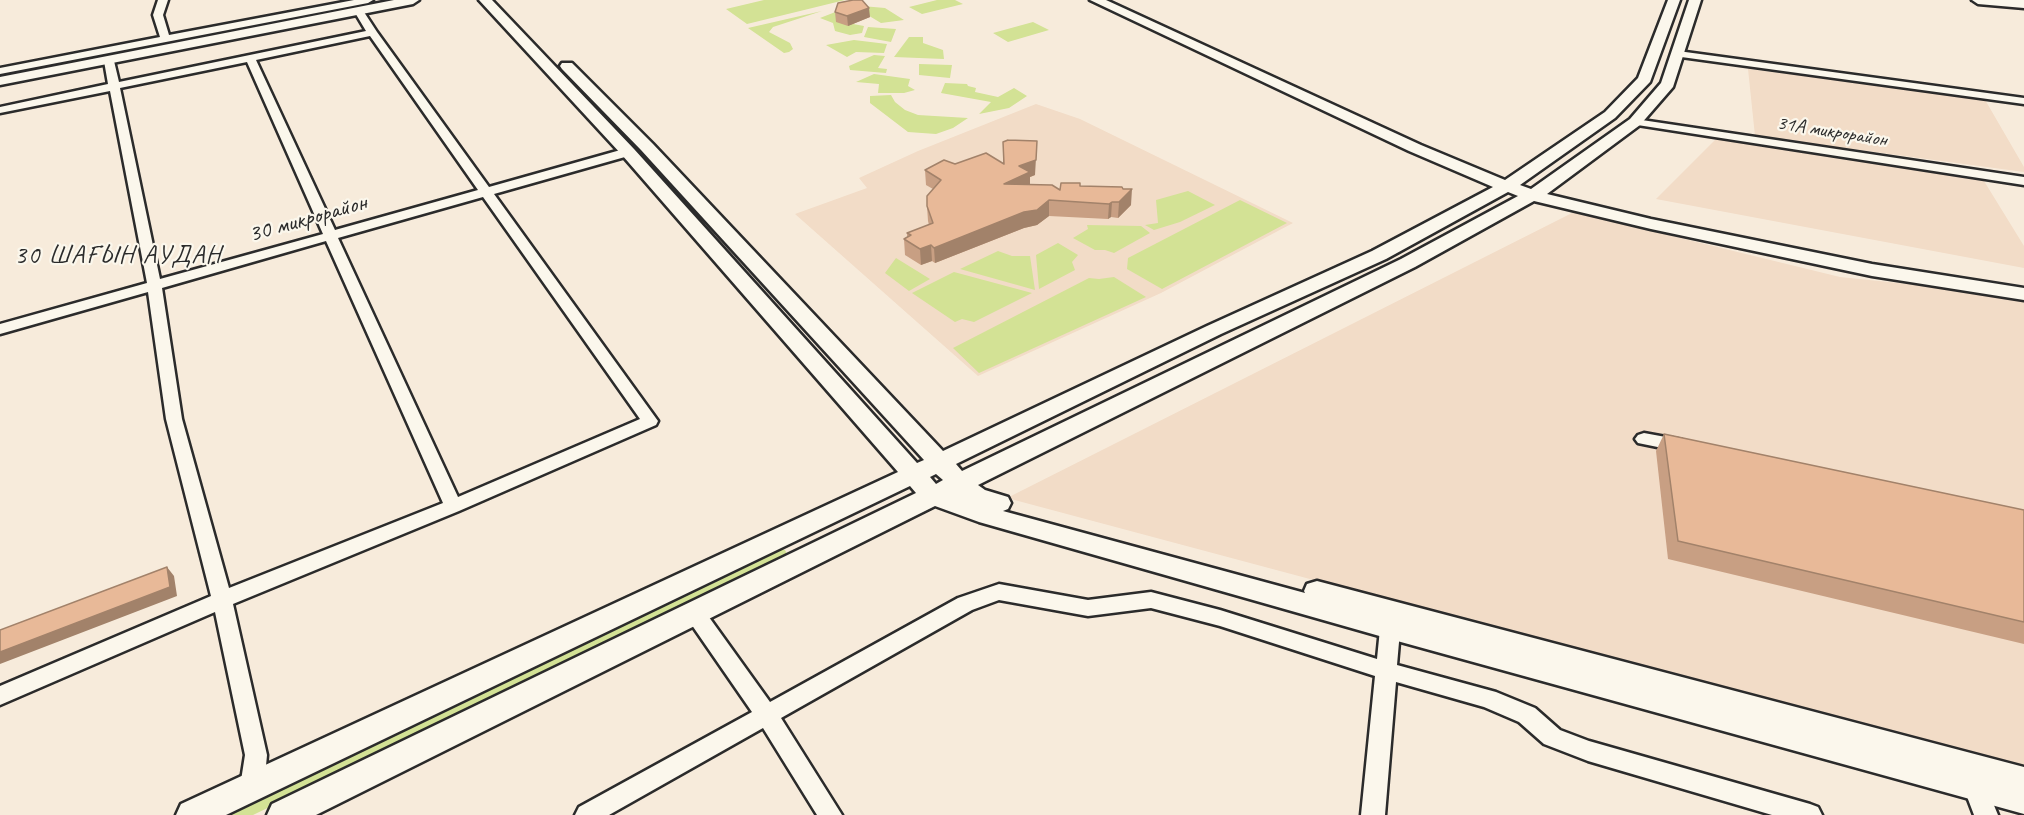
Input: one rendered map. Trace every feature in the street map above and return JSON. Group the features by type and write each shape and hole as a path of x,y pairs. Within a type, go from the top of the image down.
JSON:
{"main road":[{"path":"0,77 391,0"},
{"path":"0,81 109,61 363,6 413,0"},
{"path":"485,0 628,152 933,496 979,513 2024,781"},
{"path":"503,0 647,147 959,483 976,496 1391,620 2024,799"},
{"path":"1096,0 1404,143 1537,193 1650,224 1872,270 2024,294"},
{"path":"1107,0 1510,184"},
{"path":"192,815 790,534 1214,330 1384,253 1510,184 1610,115 1645,79 1674,0"},
{"path":"283,815 1408,263 1537,193 1635,122 1668,84 1695,0"},
{"path":"1978,0 2024,2"},
{"path":"2014,0 2024,2"},
{"path":"1610,115 1635,122"},
{"path":"1537,193 1824,254 2024,290"},
{"path":"790,534 808,557"}],"street":[{"path":"163,0 158,15 165,39"},
{"path":"305,0 305,12"},
{"path":"0,71 305,12 363,6 372,33 650,421 453,506 266,581 222,602 0,696"},
{"path":"0,110 372,33"},
{"path":"1678,54 2024,101"},
{"path":"250,58 453,506"},
{"path":"109,61 154,285 174,419 222,602 256,755 252,787"},
{"name":"31А микрорайон","path":"1635,122 2024,181"},
{"name":"30 микрорайон","path":"0,328 628,152"},
{"path":"1644,439 1702,450"},
{"path":"587,815 965,604 999,592 1088,608 1150,600 1220,618 1516,709 1527,715 1552,737 1588,752 1810,815"},
{"path":"694,612 768,716 830,815"},
{"path":"1373,815 1391,620"},
{"path":"1975,786 1986,815"}],"shaded area":[{"path":"1748,69 1984,98 2024,167 2024,172 1755,136"},
{"path":"1036,104 1080,119 1293,223 1161,293 978,376 795,214 867,188 859,178 918,151"},
{"path":"1716,139 1984,181 2024,246 2024,268 1656,199"},
{"path":"1574,212 1840,277 2024,296 2024,770 1007,498"}],"green space":[{"path":"764,0 845,0 747,24 726,9"},
{"path":"937,0 955,0 963,4 922,14 909,7"},
{"path":"862,6 885,8 904,20 881,23 866,14 853,24 864,26 862,33 850,35 835,31 833,23 820,18 843,9"},
{"path":"822,11 773,27 769,32 790,43 793,49 789,52 784,53 748,28"},
{"path":"1033,22 1049,30 1008,42 993,33"},
{"path":"868,27 896,29 891,42 864,37"},
{"path":"909,37 923,37 923,43 943,50 944,59 894,57"},
{"path":"854,40 887,44 884,53 856,52 847,57 826,45"},
{"path":"874,55 885,56 878,68 887,69 886,73 850,70 849,66"},
{"path":"919,64 952,65 950,78 919,75"},
{"path":"874,74 910,79 908,86 915,90 904,93 878,93 879,84 856,82"},
{"path":"945,83 967,84 976,88 975,92 998,97 1014,88 1027,96 1009,108 979,114 991,102 941,93"},
{"path":"891,95 895,102 905,110 918,115 968,118 953,128 936,134 908,132 870,103 870,96"},
{"path":"1188,191 1215,205 1180,222 1154,230 1145,225 1158,223 1156,200"},
{"path":"1240,200 1287,223 1162,289 1127,269 1128,258"},
{"path":"1087,225 1141,226 1150,233 1114,253 1095,250 1073,238 1088,229"},
{"path":"1058,243 1078,255 1072,262 1075,270 1039,289 1036,255"},
{"path":"998,251 1012,256 1030,256 1035,290 960,269"},
{"path":"896,258 930,279 909,291 885,273"},
{"path":"954,272 1032,293 974,322 962,319 955,322 912,293"},
{"path":"1114,277 1146,297 979,373 953,348 1089,278"},
{"path":"780,549 785,550 787,554 784,559 253,815 223,815"}],"building":[{"path":"862,0 869,8 847,16 835,12 838,3"},
{"path":"1008,140 1037,141 1036,160 1019,166 1030,172 1004,184 1052,185 1060,190 1061,183 1080,183 1080,186 1132,189 1119,202 1109,204 1049,200 1037,210 1024,212 934,248 931,245 920,249 904,239 911,235 907,233 933,223 927,206 927,196 941,180 925,170 944,160 955,164 986,153 1004,164 1003,142"},
{"path":"1664,434 2024,510 2024,622 1678,541"},
{"path":"167,567 170,587 0,652 0,630"}],"district":[{"name":"30 ШАҒЫН АУДАН","path":"118,256"}]}
